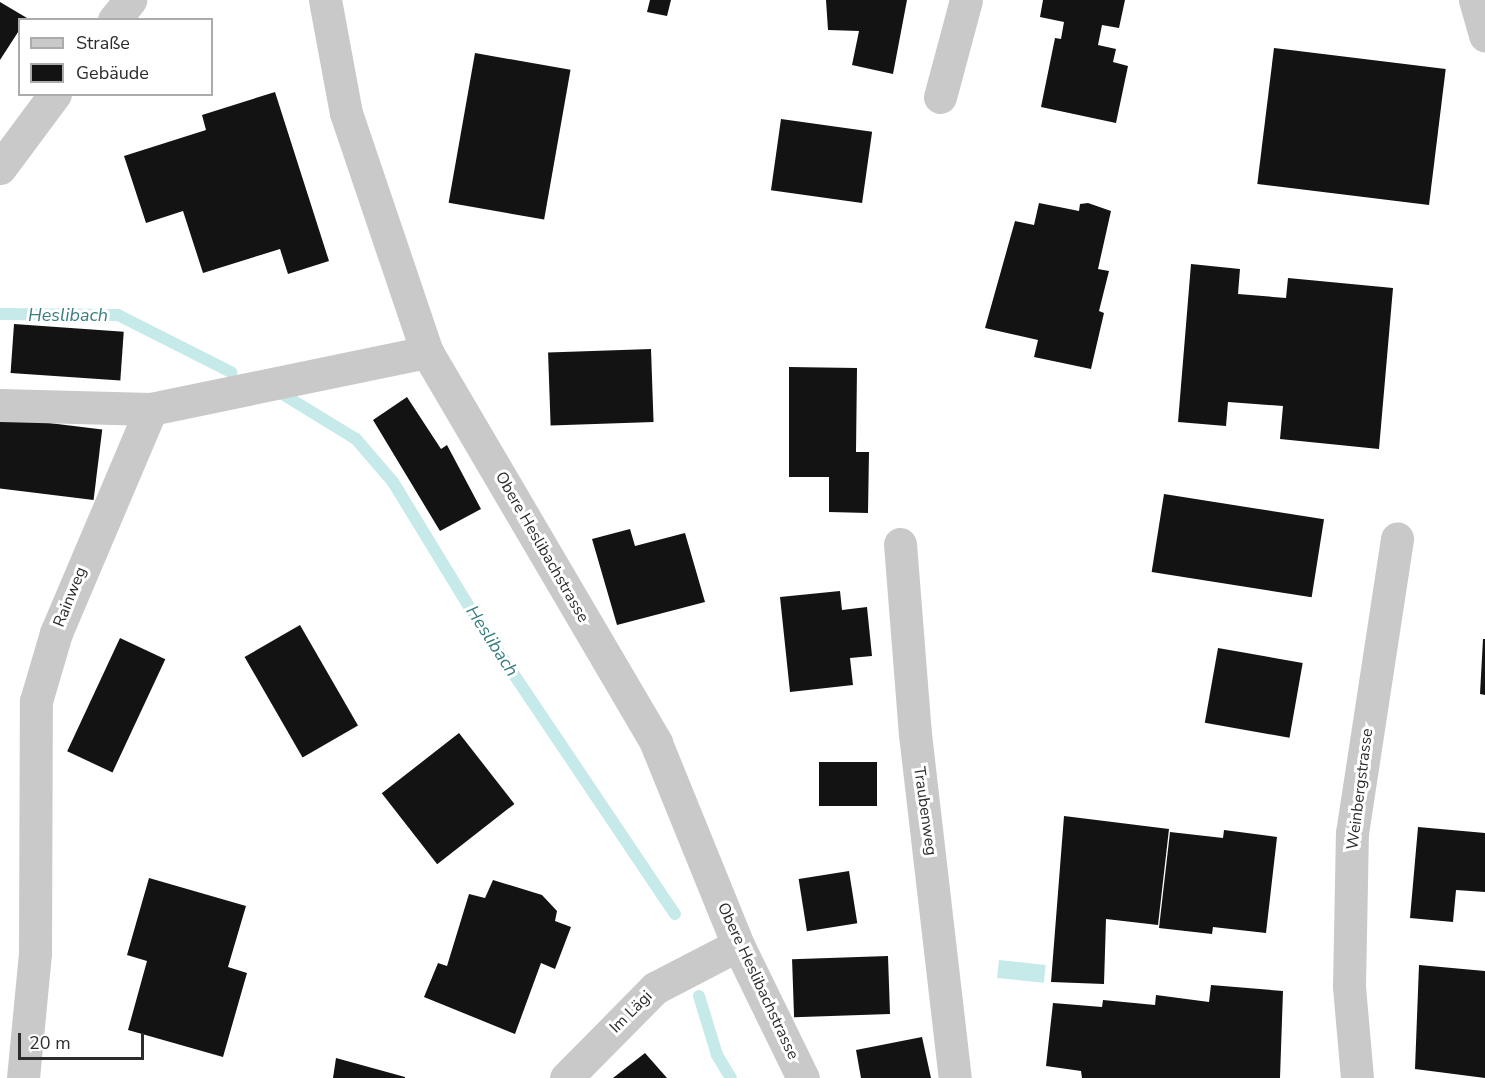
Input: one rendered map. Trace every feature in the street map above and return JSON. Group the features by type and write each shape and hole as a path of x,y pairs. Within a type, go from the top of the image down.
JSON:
{"street":[{"path":"116,18 130,0"},
{"name":"Obere Heslibachstrasse","path":"325,0 346,113 427,352 656,743 738,945 802,1078"},
{"path":"940,97 966,0"},
{"path":"1475,0 1485,36"},
{"path":"0,168 54,96"},
{"path":"0,405 152,409 427,352"},
{"name":"Rainweg","path":"22,1078 35,953 36,701 56,633 152,409"},
{"name":"Weinbergstrasse","path":"1357,1078 1349,986 1352,832 1397,538"},
{"name":"Traubenweg","path":"900,544 915,734 955,1078"},
{"name":"Im Lägi","path":"566,1078 655,988 738,945"}],"water":[{"path":"999,960 1046,965 1044,983 997,978"}],"building":[{"path":"650,0 671,0 667,16 647,12"},
{"path":"826,0 907,0 893,74 852,65 859,31 828,30"},
{"path":"1043,0 1125,0 1119,28 1102,25 1098,45 1116,49 1113,62 1128,66 1116,123 1041,107 1055,38 1061,39 1064,22 1040,17"},
{"path":"0,2 27,18 18,18 18,32 0,60"},
{"path":"1274,48 1446,69 1429,205 1257,184"},
{"path":"475,53 571,70 544,220 449,203"},
{"path":"275,92 329,261 288,274 280,249 203,273 183,211 146,223 124,156 206,130 202,115"},
{"path":"781,119 872,132 862,203 771,190"},
{"path":"1039,203 1079,211 1080,204 1088,203 1111,211 1098,269 1109,271 1099,311 1104,313 1091,369 1034,357 1038,340 985,328 1015,221 1034,225"},
{"path":"1191,264 1240,269 1238,294 1286,298 1288,278 1393,288 1379,449 1280,439 1283,406 1228,402 1226,426 1178,422"},
{"path":"14,324 124,332 120,381 11,373"},
{"path":"651,349 654,422 551,426 548,353"},
{"path":"789,367 857,368 856,452 869,452 868,513 829,512 829,477 789,477"},
{"path":"407,397 441,449 447,445 481,509 440,531 373,420"},
{"path":"0,417 102,430 94,500 0,489"},
{"path":"1164,494 1324,519 1312,597 1152,572"},
{"path":"630,529 635,546 685,533 705,602 617,625 592,539"},
{"path":"840,591 842,610 867,607 872,656 850,658 853,685 790,692 780,597"},
{"path":"300,625 358,725 303,757 245,657"},
{"path":"120,638 165,659 112,772 67,751"},
{"path":"1483,639 1485,639 1485,695 1480,694"},
{"path":"1218,648 1303,663 1289,738 1205,723"},
{"path":"459,733 514,804 437,864 382,793"},
{"path":"819,762 877,762 877,806 819,806"},
{"path":"1064,816 1169,829 1158,925 1106,919 1104,984 1051,982"},
{"path":"1418,827 1485,833 1485,892 1456,890 1453,922 1410,918"},
{"path":"1224,830 1277,837 1266,933 1213,927 1212,934 1159,928 1170,832 1223,838"},
{"path":"849,871 857,923 807,931 799,879"},
{"path":"149,878 246,906 228,967 247,973 223,1057 128,1030 147,961 127,955"},
{"path":"493,880 542,895 557,911 555,921 571,927 555,969 541,963 515,1034 424,997 438,963 447,966 469,894 485,898"},
{"path":"888,956 890,1014 794,1017 792,959"},
{"path":"1419,965 1485,971 1485,1078 1415,1069"},
{"path":"1211,985 1283,991 1280,1078 1082,1078 1081,1071 1046,1066 1053,1003 1102,1007 1103,1000 1155,1005 1156,995 1209,1002"},
{"path":"922,1037 931,1078 861,1078 856,1050"},
{"path":"645,1053 667,1078 613,1078"},
{"path":"336,1058 405,1077 405,1078 333,1078"}],"waterway":[{"name":"Heslibach","path":"0,314 118,315 231,372"},
{"name":"Heslibach","path":"284,395 356,439 393,482 478,621 675,914"},
{"name":"Heslibach","path":"699,996 717,1055 731,1078"}]}
